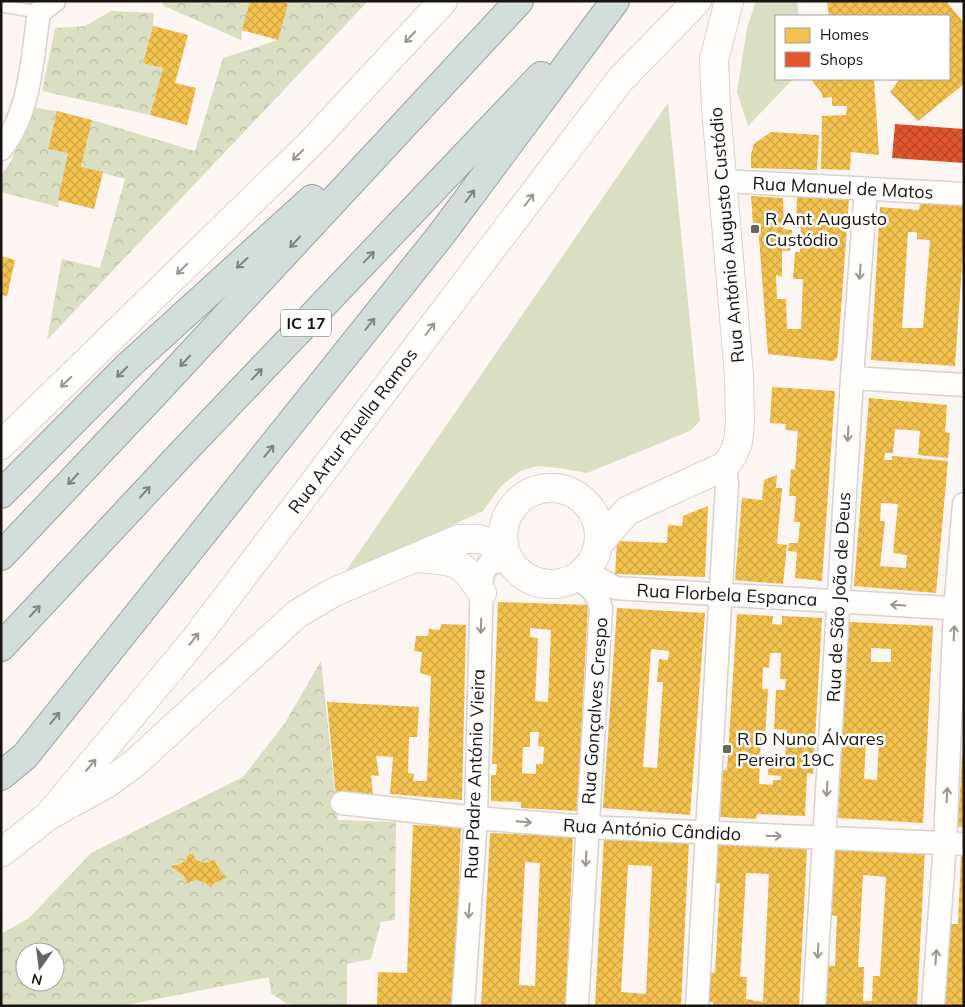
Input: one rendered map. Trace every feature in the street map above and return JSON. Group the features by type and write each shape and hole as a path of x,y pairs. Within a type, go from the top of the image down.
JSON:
{"highway":[{"path":"1,556 149,400 519,1"},
{"path":"1,776 25,756 444,232 614,1"},
{"name":"IC 17","path":"1,647 183,452 614,1"},
{"path":"1,494 128,366 447,78"}],"main road":[{"path":"1,445 310,144 443,1"},
{"name":"Rua Artur Ruella Ramos","path":"1,853 48,816 192,643 620,80 697,1"},
{"name":"Rua António Augusto Custódio","path":"725,466 733,455 738,442 740,423 739,375 716,108 714,60 729,1"},
{"path":"579,497 589,499 614,498 725,466"},
{"path":"598,543 627,511 725,466"},
{"path":"558,487 573,492 586,502 596,516 600,531 598,543 592,562 568,581 553,584 537,582 523,576 512,565 506,552 502,535 504,519 513,505 525,494 541,488 558,487"},
{"path":"48,816 106,784 135,763 297,614 334,592 459,540 479,539 506,552"},
{"path":"417,558 462,566 482,593"}],"street":[{"path":"1,149 12,135 20,115 47,7"},
{"name":"Rua Manuel de Matos","path":"723,181 964,194"},
{"name":"Rua de São João de Deus","path":"814,1006 852,378 866,189"},
{"path":"852,378 964,385"},
{"path":"696,1006 727,484 725,466"},
{"path":"933,1006 954,844 964,504"},
{"name":"Rua Padre António Vieira","path":"463,1006 476,818 482,574 489,564 506,552"},
{"name":"Rua Florbela Espanca","path":"581,572 598,578 615,588 960,609"},
{"name":"Rua Gonçalves Crespo","path":"578,1006 601,608 598,597 581,572"},
{"name":"Rua António Cândido","path":"342,803 476,818 587,827 954,844"}],"lane":[{"path":"1,6 47,7"}],"green space":[{"path":"164,1 250,1 241,40 162,5"},
{"path":"278,1 368,1 47,340 62,259 100,268 125,179 81,167 92,120 195,151 223,58 278,40"},
{"path":"756,1 797,1 799,15 775,15 775,80 792,80 748,126 737,92 747,28"},
{"path":"111,11 154,13 153,26 143,63 163,68 150,115 42,91 55,28 85,26"},
{"path":"668,103 700,421 690,431 587,473 537,466 520,471 501,486 483,511 355,570 346,571"},
{"path":"35,108 57,111 48,149 68,153 58,207 1,192 1,175 10,163"},
{"path":"321,661 338,820 396,822 395,920 381,922 371,959 347,964 347,1006 287,1004 271,993 269,977 121,1006 1,1006 1,934 29,918 91,853 243,777 285,723"}],"building: Homes":[{"path":"250,1 278,1 288,4 278,40 242,30"},
{"path":"827,1 946,1 964,23 964,84 918,121 890,92 899,80 950,80 950,15 829,15"},
{"path":"153,26 188,35 175,83 196,88 187,125 150,115 163,68 143,63"},
{"path":"874,80 879,155 851,152 850,170 821,169 822,116 846,115 847,106 832,106 832,97 823,98 821,92 812,81"},
{"path":"57,111 92,120 81,167 103,172 94,209 58,200 68,153 48,149"},
{"path":"771,132 819,135 817,170 751,168 751,154 754,144"},
{"path":"751,196 783,198 784,229 792,230 790,251 782,251 782,277 776,275 777,299 786,299 787,329 801,329 803,279 793,279 795,252 800,252 801,228 796,228 797,197 849,199 838,351 837,358 833,361 768,354 758,225 753,224"},
{"path":"920,203 964,205 964,238 955,366 871,360 880,207 919,210","holes":["908,232 917,232 917,239 930,240 923,328 902,328"]},
{"path":"1,256 15,260 7,296 1,295"},
{"path":"772,387 835,391 822,581 795,578 797,552 788,551 789,543 798,543 800,522 794,522 796,496 789,496 791,469 795,470 798,431 785,430 786,424 770,423"},
{"path":"869,398 947,405 945,432 950,433 948,458 918,455 920,431 895,429 893,453 885,453 884,460 892,460 892,456 948,461 936,593 854,586","holes":["881,503 898,504 893,553 907,555 906,568 880,566 885,521 880,521"]},
{"path":"777,475 776,488 782,488 777,544 787,545 783,584 735,580 742,498 762,500 764,480"},
{"path":"708,506 705,577 615,574 617,541 667,543 668,525 682,526 683,516"},
{"path":"498,602 588,605 577,811 521,808 521,802 491,801 491,775 496,775 497,764 492,764","holes":["530,628 551,630 548,702 535,701 538,638 530,637","530,732 539,732 538,746 544,747 543,764 536,764 536,774 522,773 523,747 530,747"]},
{"path":"617,608 705,613 690,815 603,808","holes":["651,649 669,651 668,660 659,659 657,682 663,682 657,768 643,767"]},
{"path":"737,614 773,616 772,624 782,625 782,616 822,618 813,774 807,773 805,816 757,814 756,819 720,817 723,770 727,770","holes":["770,653 781,653 780,679 786,679 785,690 776,690 774,729 787,730 785,758 769,757 768,775 781,776 781,780 773,780 773,785 759,784 761,737 765,737 768,689 762,689 763,667 769,668"]},
{"path":"849,622 933,626 923,823 838,818","holes":["871,648 891,649 891,662 871,662","866,742 879,742 877,780 864,779"]},
{"path":"441,624 466,625 462,800 390,794 393,757 376,756 379,776 371,775 373,795 336,796 327,702 419,707 417,737 409,737 408,773 414,774 413,781 427,781 431,676 420,673 422,652 414,651 416,636 428,636 429,629 440,630"},
{"path":"962,755 964,755 964,827 958,827"},
{"path":"413,825 461,827 454,1006 377,1006 378,972 407,973"},
{"path":"490,833 573,836 566,1006 481,1006","holes":["525,862 540,863 535,986 519,985"]},
{"path":"604,837 689,841 681,1006 595,1006","holes":["628,865 652,866 646,994 621,992"]},
{"path":"718,843 807,848 799,1006 713,1006 713,1002 707,1002 709,973 715,973 720,883 716,883","holes":["746,873 769,874 763,1002 746,999 747,977 740,977"]},
{"path":"834,845 925,849 917,1006 823,1005 825,965 835,966 837,916 831,915","holes":["863,875 886,877 880,976 873,976 872,1001 863,1001 864,967 858,967"]},
{"path":"189,854 193,854 196,860 204,863 214,859 221,873 227,877 213,884 211,888 206,883 197,880 187,884 184,876 170,866 178,865 185,861"},
{"path":"961,854 964,854 964,1006 950,1006 950,1004 945,1004 949,924 958,924"}],"building: Shops":[{"path":"895,124 964,129 964,163 892,158"}],"place":[{"name":"R Ant Augusto Custódio","path":"755,229"},
{"name":"R D Nuno Álvares Pereira 19C","path":"727,749"}]}
